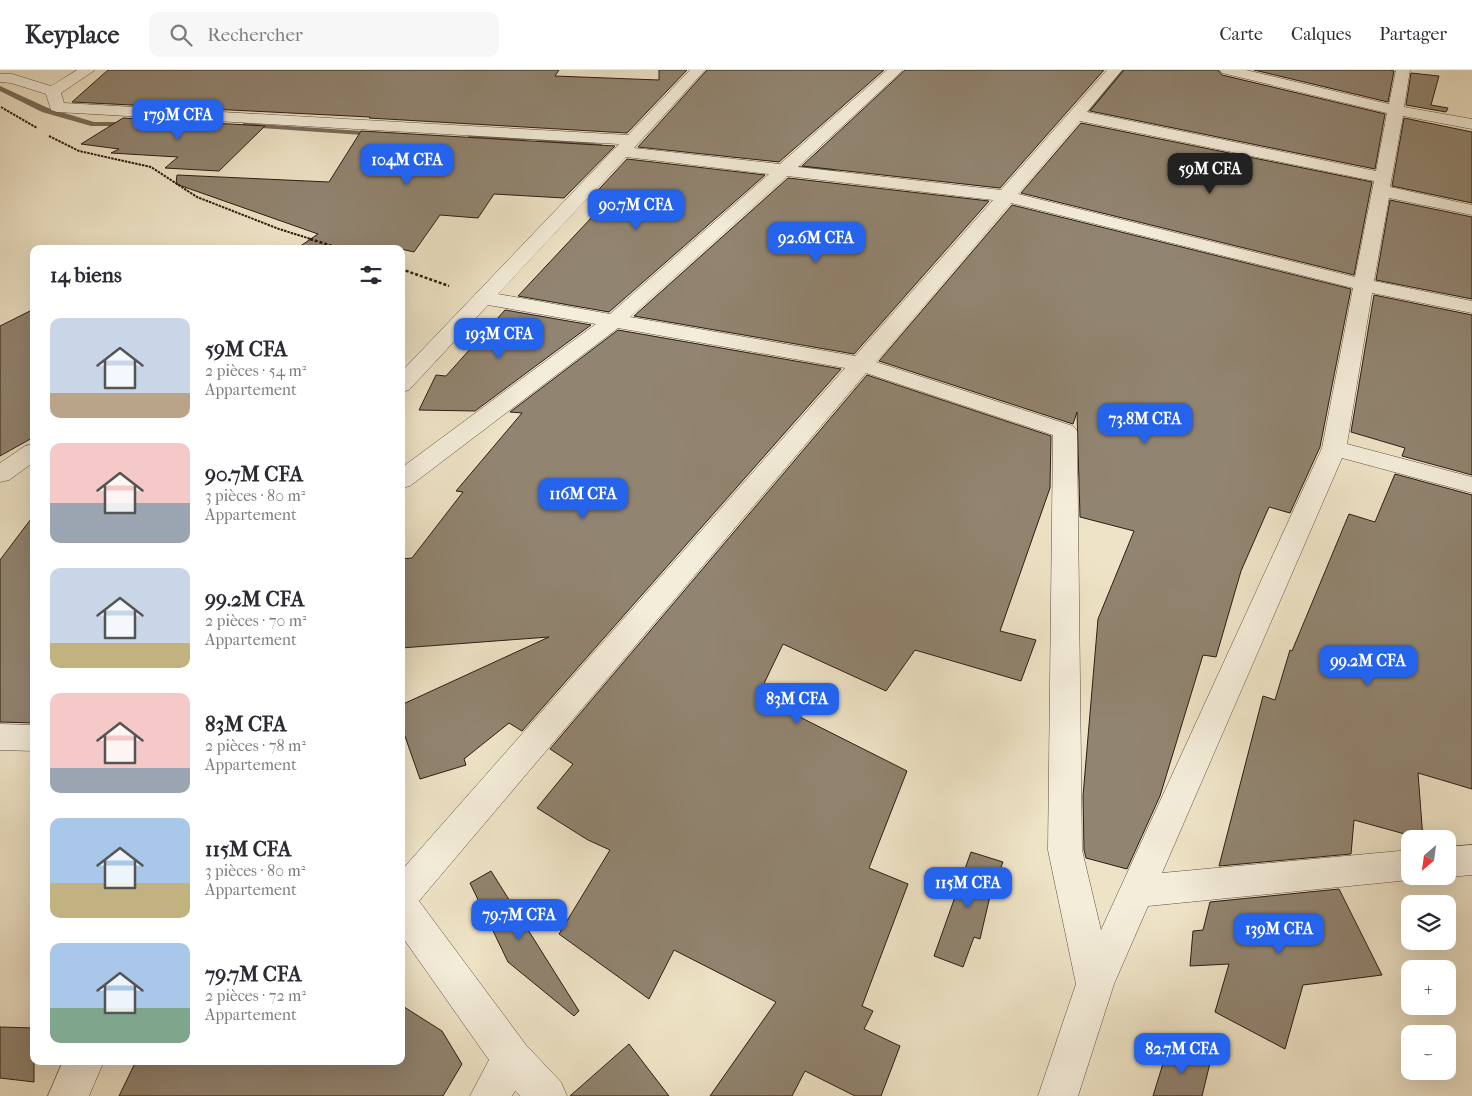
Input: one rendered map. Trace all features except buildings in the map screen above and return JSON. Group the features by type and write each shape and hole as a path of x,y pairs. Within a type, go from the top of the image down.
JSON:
{"street":[{"path":"4,89 53,91 88,70"},
{"path":"405,381 698,70"},
{"path":"405,477 614,321 896,70"},
{"path":"405,892 1115,70"},
{"path":"1227,70 1396,110 1472,124"},
{"path":"1058,1096 1095,984 1334,448 1403,70"},
{"path":"53,91 57,107 626,146 783,170 1006,196 1364,285 1472,307"},
{"path":"1076,115 1383,185 1472,210"},
{"path":"483,298 861,364 1065,431 1065,850 1095,984"},
{"path":"1334,448 1472,485"},
{"path":"0,474 30,455"},
{"path":"0,737 30,738"},
{"path":"1456,861 1472,860"},
{"path":"1136,891 1401,867"},
{"path":"405,911 512,1059 547,1096"},
{"path":"490,1096 512,1059"},
{"path":"68,1096 82,1065"}],"path":[{"path":"4,89 39,130"},
{"path":"46,134 60,143 79,151 151,167 197,197 279,229 329,245"},
{"path":"405,270 483,298"}],"waterway":[{"path":"1075,115 1095,105 1104,90 1120,74 1120,70"},
{"path":"0,88 45,110 94,124 132,124"},
{"path":"246,125 377,134"},
{"path":"471,138 532,138 601,147"},
{"path":"799,169 820,169 842,173"}]}
